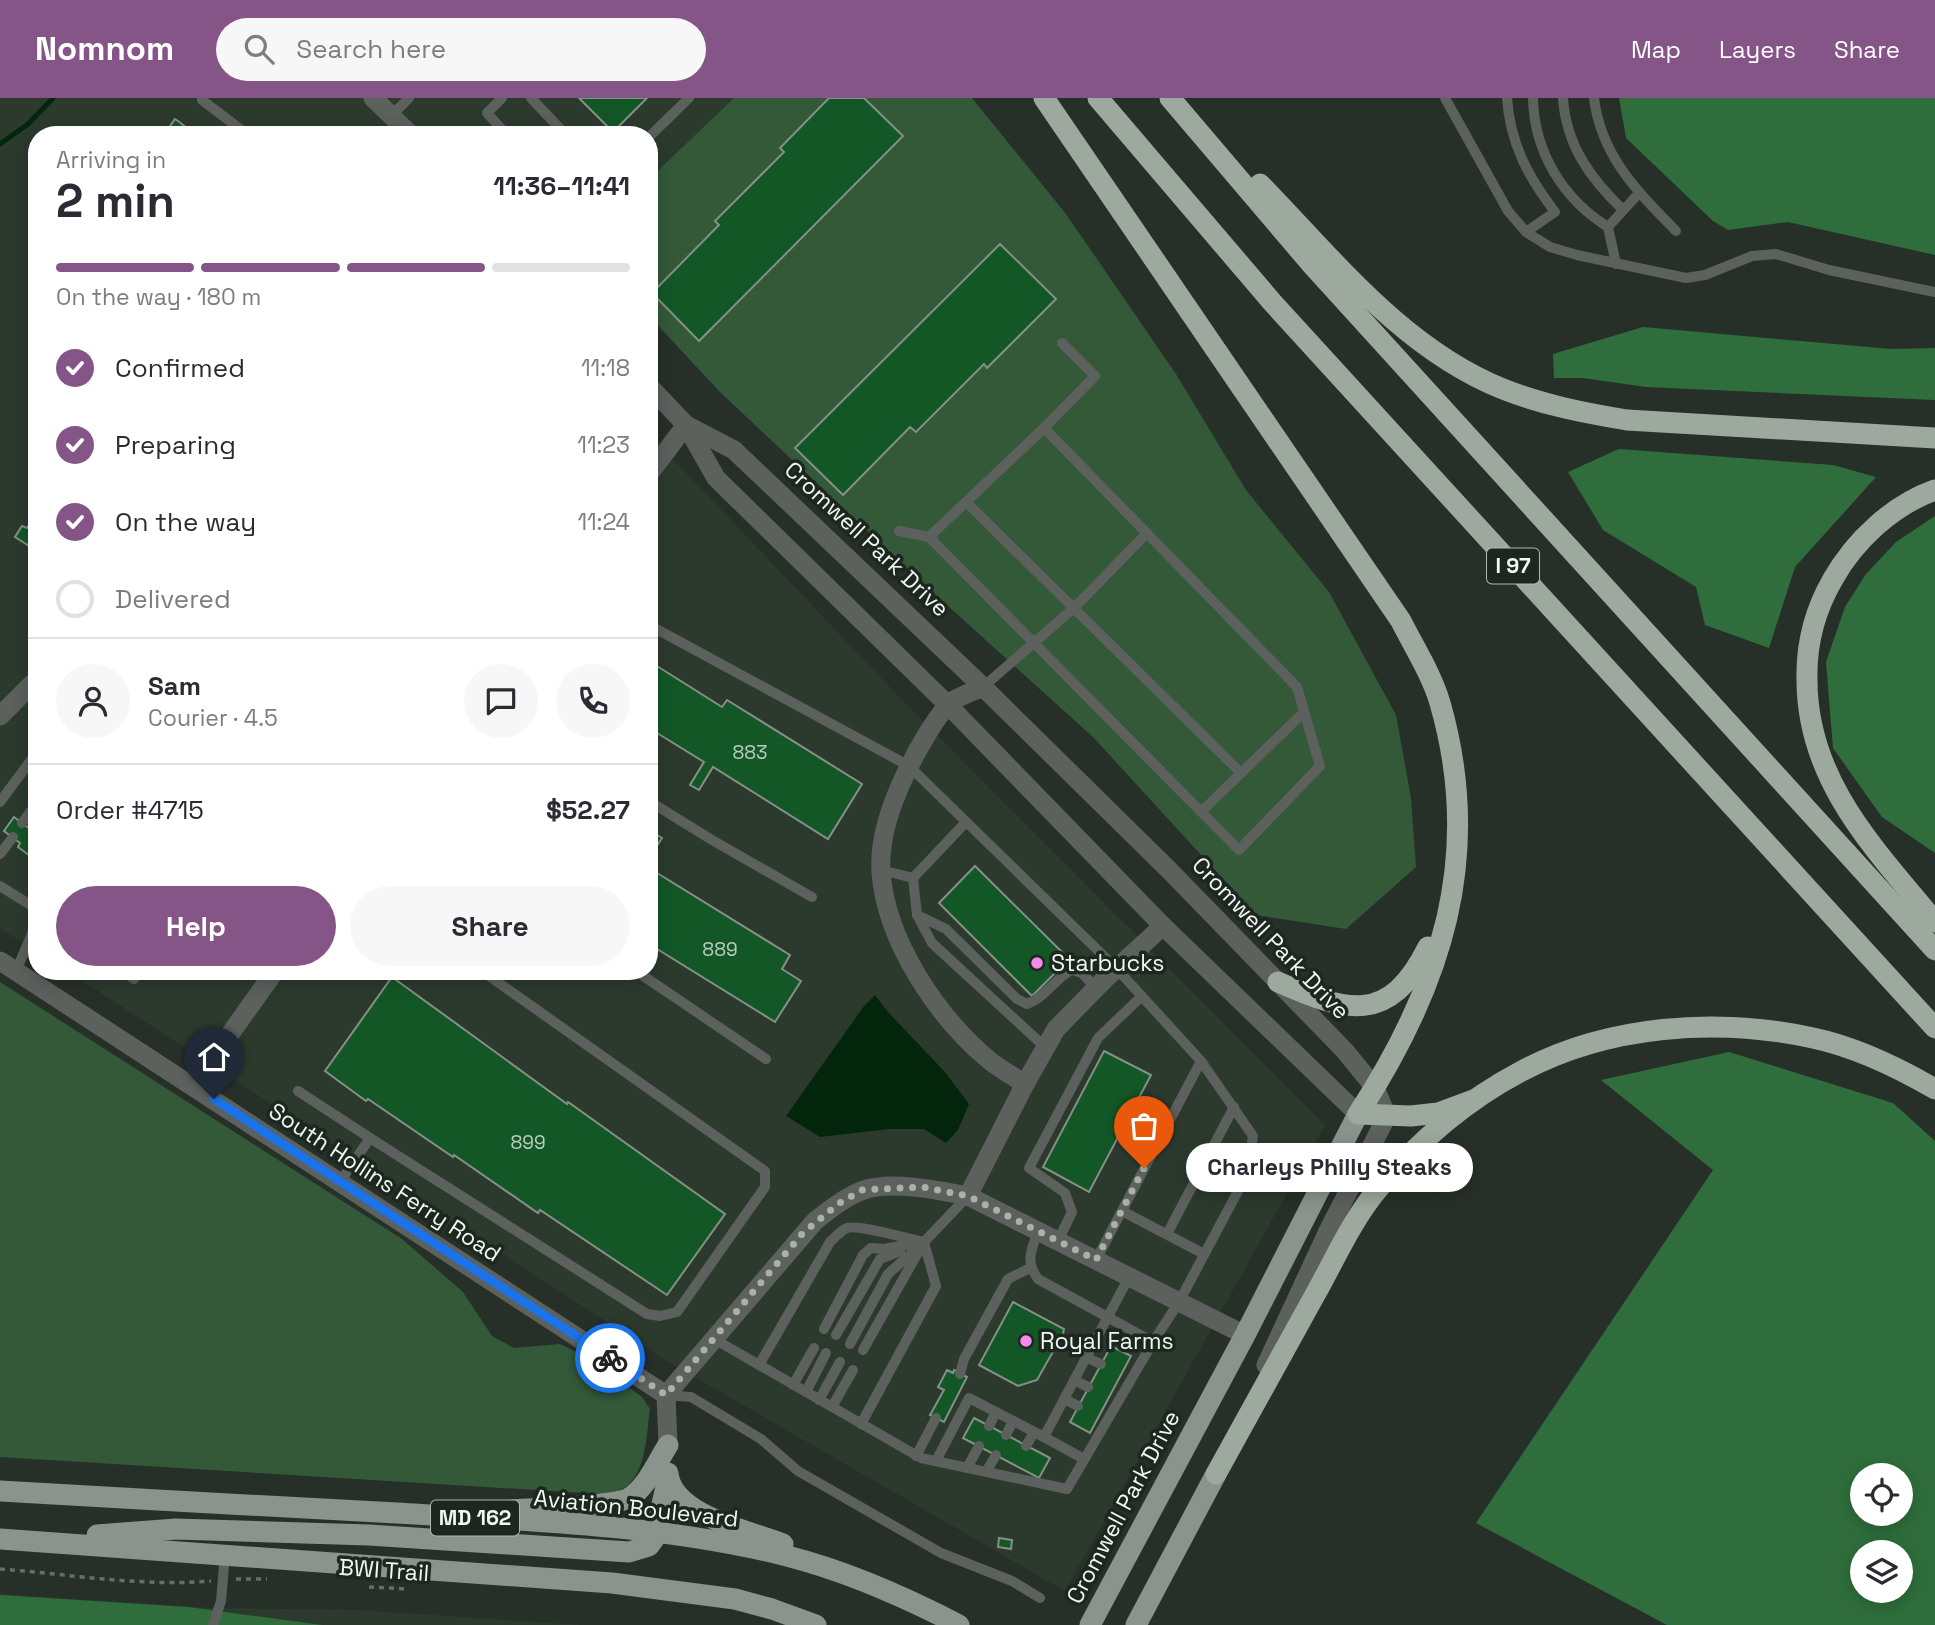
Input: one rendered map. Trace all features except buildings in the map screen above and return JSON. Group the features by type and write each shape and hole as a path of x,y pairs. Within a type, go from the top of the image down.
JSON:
{"highway":[{"path":"1044,98 1388,602 1418,654 1439,701 1450,745 1458,799 1458,850 1452,898 1441,947 1427,982 1375,1088 1358,1114 1411,1116 1438,1112 1473,1100"},
{"name":"I 97","path":"1098,98 1281,312 1935,1028"},
{"name":"I 97","path":"1170,98 1313,266 1935,950"},
{"path":"1178,98 1391,318 1448,360 1502,389 1542,403 1627,420 1935,438"},
{"path":"1935,490 1894,511 1862,539 1839,568 1821,600 1811,633 1807,695 1810,726 1821,760 1837,794 1857,826 1935,922"},
{"path":"1278,982 1319,1000 1355,1007 1388,997 1404,986 1417,969 1452,898"},
{"path":"1216,1474 1348,1235 1376,1191 1438,1127 1473,1100 1520,1071 1563,1053 1611,1038 1662,1029 1714,1026 1815,1038 1866,1055 1908,1073 1935,1089"}],"main road":[{"name":"Cromwell Park Drive","path":"1090,1625 1245,1335 1358,1114"},
{"path":"29,1541 176,1529 369,1535 629,1552 649,1546 657,1532 667,1478 668,1445"},
{"path":"436,1516 611,1503 627,1499 639,1489 668,1445"},
{"path":"1136,1625 1216,1474"},
{"path":"667,1478 687,1507 790,1546 861,1581"},
{"name":"Aviation Boulevard","path":"0,1491 436,1516 657,1532 716,1540 789,1557 861,1581 959,1625"},
{"name":"MD 162","path":"0,1539 649,1587 735,1599 816,1625"},
{"path":"1153,1625 1160,1580"}],"street":[{"path":"373,98 402,126"},
{"name":"Cromwell Park Drive","path":"658,395 687,425 716,478 949,706 1163,926 1358,1114"},
{"path":"658,462 687,425"},
{"name":"Cromwell Park Drive","path":"687,425 734,450 984,687 1345,1051 1375,1088 1387,1116"},
{"path":"2,708 28,686"},
{"path":"984,687 952,701 932,727 909,766 884,832 881,870 887,912 914,969 950,1022 990,1061 1025,1084"},
{"path":"968,1196 1056,1029 1116,968 1163,926"},
{"name":"South Hollins Ferry Road","path":"8,966 28,979"},
{"name":"South Hollins Ferry Road","path":"29,980 666,1395"},
{"path":"192,1086 269,980"},
{"path":"1216,1474 1329,1229 1387,1116"},
{"path":"668,1445 666,1395 802,1234 838,1204 862,1190 922,1187 968,1196 1245,1335"}],"lane":[{"path":"391,116 409,98"},
{"path":"499,126 487,113 502,98"},
{"path":"531,98 557,126"},
{"path":"658,128 689,98"},
{"path":"1445,98 1501,199 1526,232 1541,243 1616,264 1692,278 1752,256 1776,254 1829,270 1935,292"},
{"path":"1507,98 1510,125 1520,158 1536,187 1555,212 1526,232"},
{"path":"1533,98 1536,130 1553,172 1578,205 1608,227 1616,264"},
{"path":"1563,98 1566,124 1573,146 1591,176 1623,210"},
{"path":"1594,98 1596,115 1609,152 1622,173 1676,231"},
{"path":"202,100 236,126"},
{"path":"1608,227 1639,193"},
{"path":"929,537 1095,376 1062,343"},
{"path":"900,531 929,537 1239,850 1320,766 1297,687 1044,428"},
{"path":"966,502 1241,773"},
{"path":"984,687 1074,607 1147,533"},
{"path":"658,630 909,766 1116,968 1201,1061 1254,1136 1246,1176 1179,1302 1126,1377 1067,1489 916,1455 714,1339"},
{"path":"1201,812 1304,712"},
{"path":"0,802 28,764"},
{"path":"658,807 812,897"},
{"path":"22,823 28,815"},
{"path":"912,878 966,822"},
{"path":"0,854 13,837"},
{"path":"881,870 912,878"},
{"path":"912,878 917,915 932,943 1045,1048"},
{"path":"0,886 28,903"},
{"path":"917,915 946,929 1017,999 1027,1004 1036,1000 1063,974 1072,970 1082,973 1096,988"},
{"path":"8,966 28,936"},
{"path":"298,1091 647,1314 660,1316 677,1312 765,1187 765,1171 495,980"},
{"path":"649,980 766,1059"},
{"path":"1058,1241 1072,1212 1065,1193 1029,1168 1098,1038 1142,996"},
{"path":"1096,1260 1201,1061"},
{"path":"1167,1234 1234,1108"},
{"path":"340,1182 369,1138"},
{"path":"850,1344 888,1274 924,1242 968,1196"},
{"path":"1122,1211 1204,1254"},
{"path":"758,1364 830,1242 846,1228 862,1226 887,1235 924,1242"},
{"path":"1038,1231 1030,1268 1038,1279 1153,1342"},
{"path":"824,1329 863,1255 871,1248 884,1249 924,1242"},
{"path":"836,1335 880,1259 924,1242"},
{"path":"863,1350 924,1242"},
{"path":"862,1424 936,1286 924,1242"},
{"path":"960,1374 964,1359 1008,1279 1030,1268"},
{"path":"1044,1437 1129,1277"},
{"path":"793,1385 814,1348"},
{"path":"806,1392 826,1353"},
{"path":"1085,1357 1101,1364"},
{"path":"819,1399 840,1362"},
{"path":"832,1407 853,1370"},
{"path":"1074,1380 1088,1387"},
{"path":"666,1395 691,1397 761,1439 798,1471 941,1553 1012,1581 1040,1598"},
{"path":"936,1461 969,1398 1084,1459"},
{"path":"1064,1399 1078,1406"},
{"path":"989,1426 996,1412"},
{"path":"916,1455 936,1418"},
{"path":"1006,1435 1013,1421"},
{"path":"1026,1446 1034,1432"},
{"path":"967,1468 979,1446"},
{"path":"986,1472 996,1455"},
{"path":"1009,1477 1015,1465"},
{"path":"213,1625 221,1601 225,1554"}],"path":[{"path":"0,1569 192,1583 270,1579"},
{"name":"BWI Trail","path":"357,1586 409,1589"}],"shaded area":[{"path":"0,98 734,98 658,170 658,126 28,126 28,946 0,928"},
{"path":"734,98 972,98 1066,214 1176,374 1246,490 1329,592 1396,715 1411,798 1416,867 1346,929 1256,915 1094,738 926,586 720,392 658,326 658,170"},
{"path":"658,443 906,704 1325,1125 1065,1591 667,1361 81,980 658,980"},
{"path":"0,982 402,1239 463,1292 492,1336 514,1348 560,1344 592,1360 642,1397 650,1409 646,1443 635,1477 618,1491 601,1494 0,1457"},
{"path":"875,995 945,1072 969,1104 958,1130 946,1143 924,1129 889,1129 820,1137 786,1116 864,1006"},
{"path":"0,1594 212,1608 357,1610 582,1625 0,1625"}],"green space":[{"path":"1619,98 1935,98 1935,255 1788,222 1728,230 1713,221 1626,138"},
{"path":"1643,327 1891,349 1935,348 1935,400 1646,387 1583,378 1554,378 1553,354"},
{"path":"1619,449 1833,465 1876,477 1795,567 1769,648 1705,625 1696,587 1603,530 1568,472"},
{"path":"1935,516 1935,853 1882,817 1833,748 1826,662 1845,607 1866,574 1896,542"},
{"path":"1729,1052 1893,1103 1935,1141 1935,1625 1667,1625 1476,1523 1713,1170 1601,1080"},
{"path":"0,1595 188,1607 322,1625 0,1625"}],"waterway":[{"path":"0,144 28,124 53,98"}],"way so far":[{"path":"610,1358 666,1395 802,1234 838,1204 862,1190 922,1187 968,1196 1096,1260 1144,1168"}],"place":[{"name":"Starbucks","path":"1037,963"},
{"name":"Charleys Philly Steaks","path":"1144,1168"},
{"name":"Royal Farms","path":"1026,1341"}],"route":[{"path":"214,1099 610,1358"}]}
